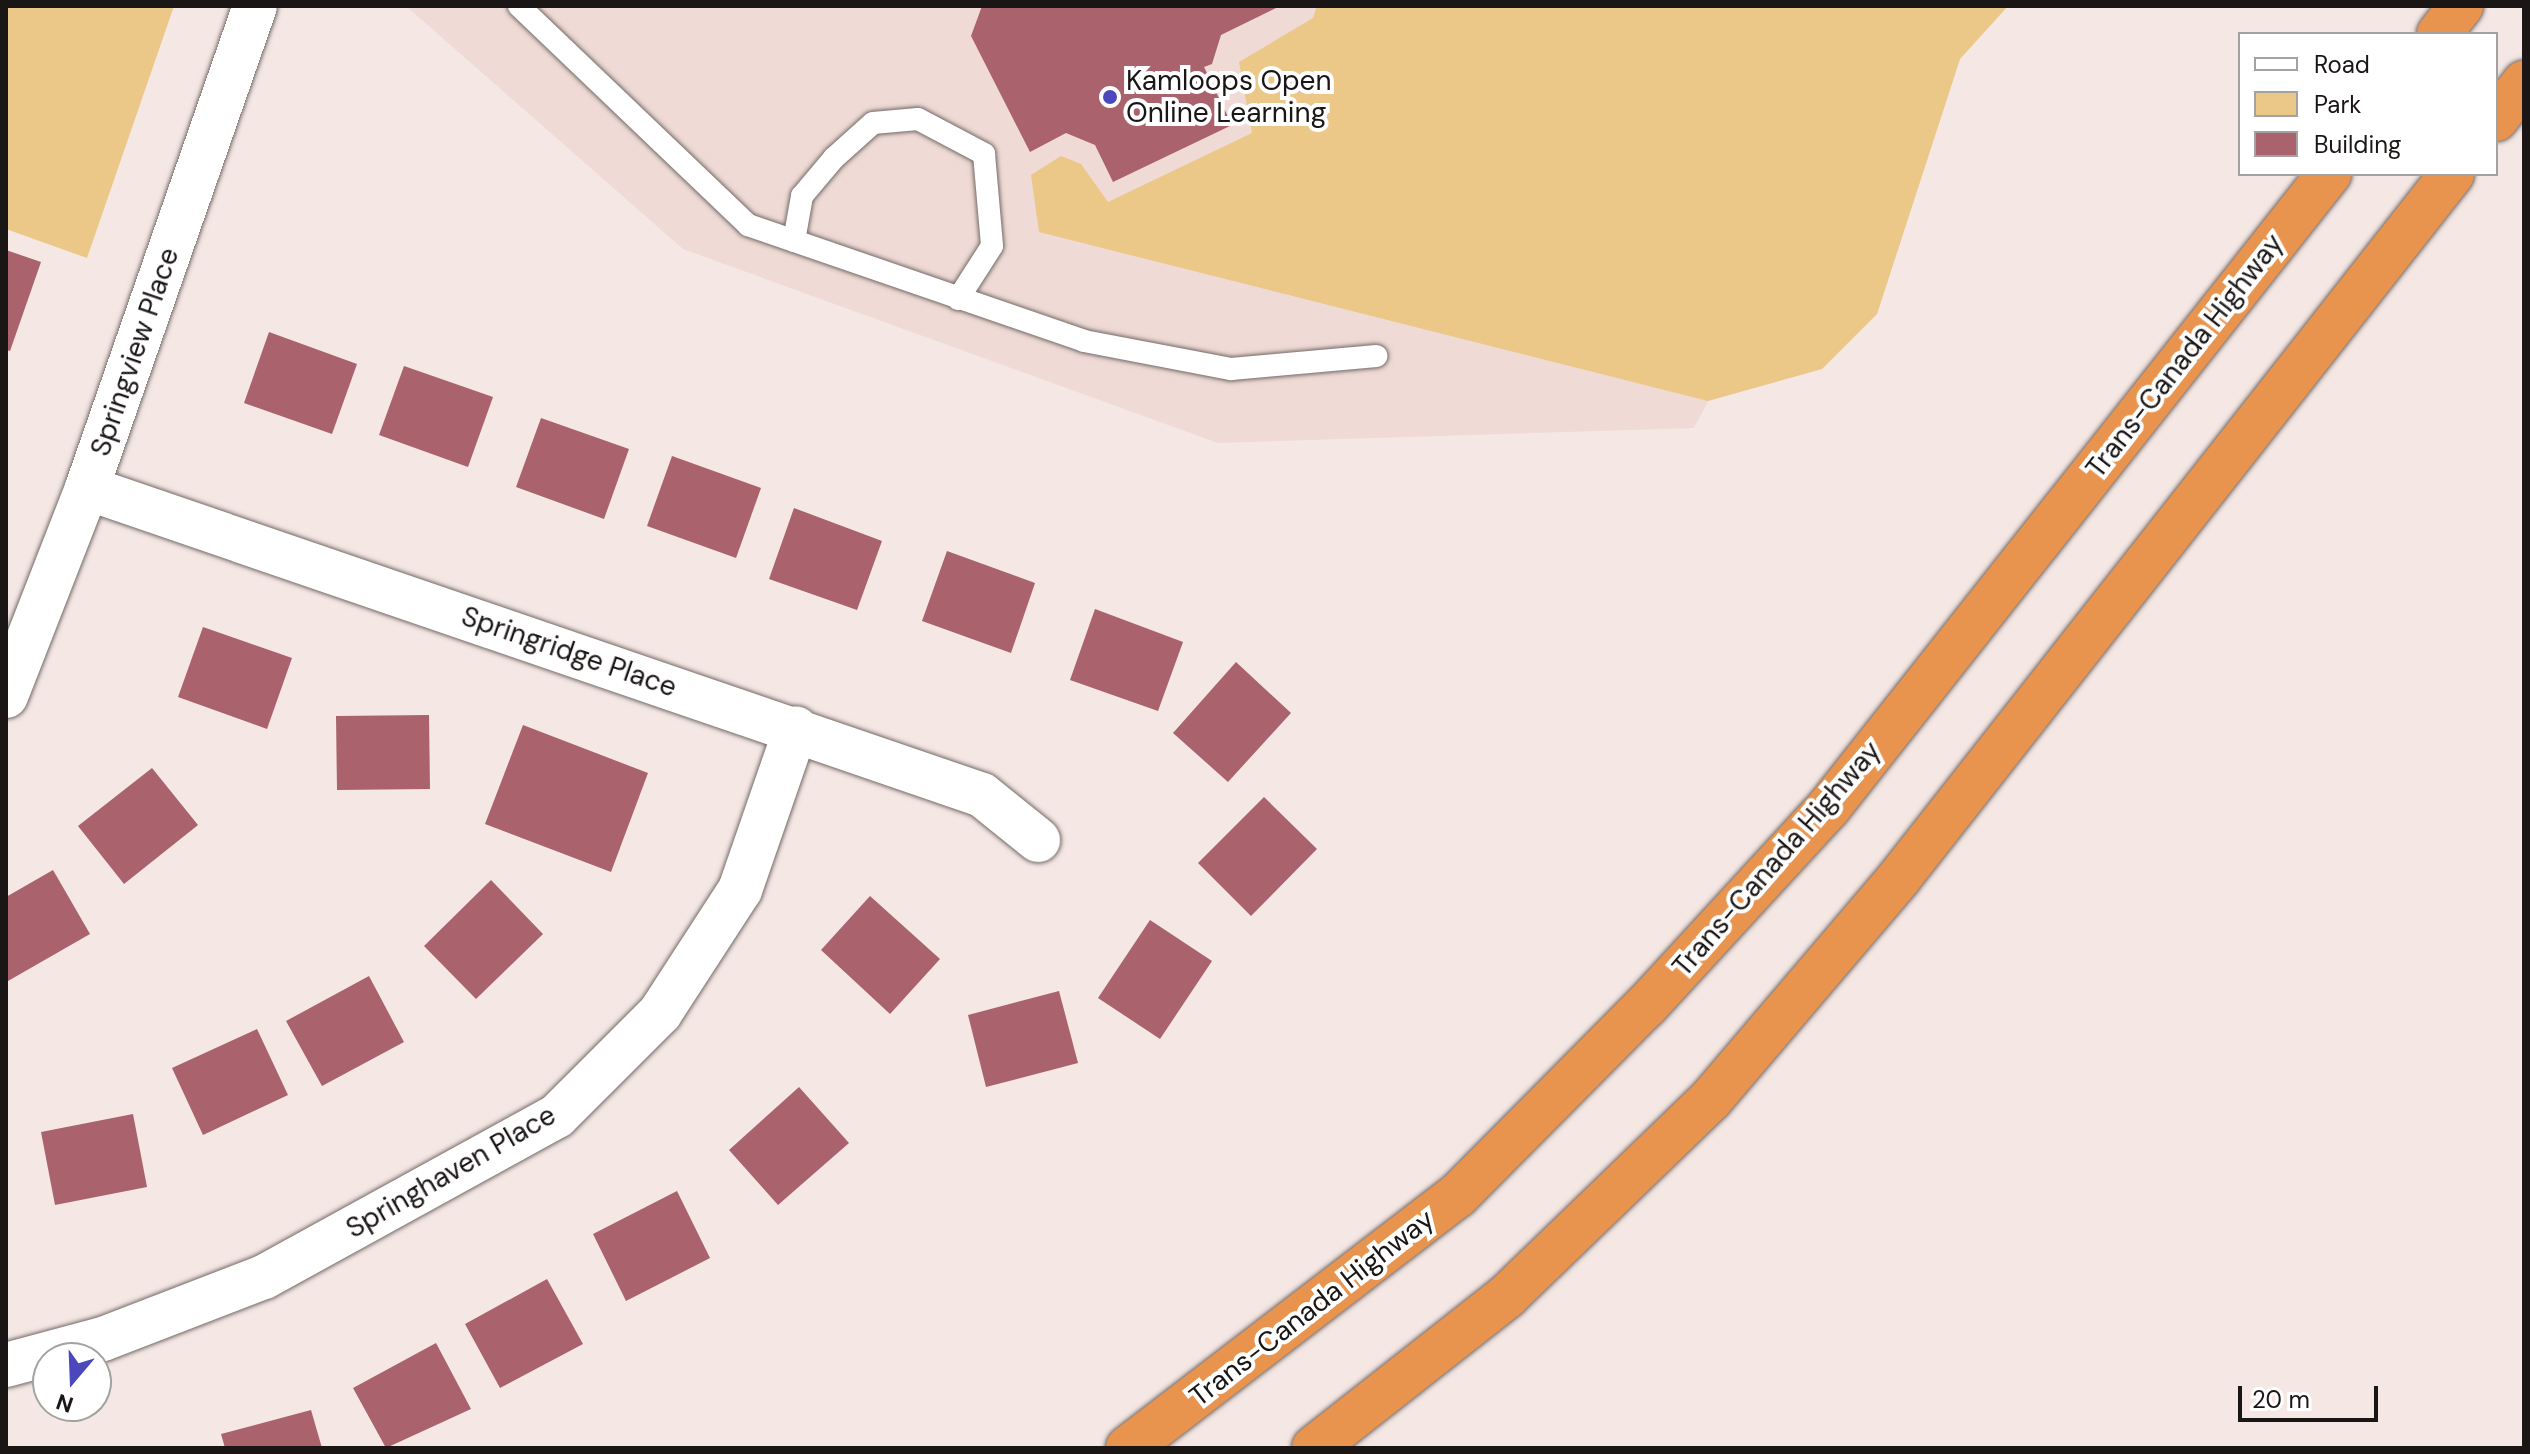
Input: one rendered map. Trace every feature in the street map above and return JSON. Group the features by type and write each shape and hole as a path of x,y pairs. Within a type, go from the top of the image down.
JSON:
{"highway":[{"path":"2441,32 2461,6"},
{"path":"2498,116 2524,83"},
{"name":"Trans-Canada Highway","path":"1128,1448 1457,1196 1646,1006 1829,807 2327,176"},
{"path":"1314,1448 1507,1296 1711,1099 1899,878 2450,176"}],"street":[{"name":"Springview Place","path":"6,696 87,488 255,6"},
{"name":"Springridge Place","path":"87,488 796,728 982,795 1038,840"},
{"name":"Springhaven Place","path":"6,1365 103,1339 264,1277 557,1116 660,1013 740,890 796,728"}],"lane":[{"path":"519,6 748,225 1084,341 1231,369 1376,356"},
{"path":"794,241 802,196 834,158 873,123 918,119 984,154 992,246 958,299"}],"shaded area":[{"path":"406,6 2008,6 1960,59 1877,314 1822,369 1708,401 1694,428 1218,443 683,249"}],"green space":[{"path":"6,6 174,6 87,258 6,229"},
{"path":"1317,6 2008,6 1960,59 1877,314 1822,369 1708,401 1039,232 1031,175 1061,156 1081,164 1108,202 1252,133 1239,62 1313,18"}],"building":[{"name":"Kamloops Open Online Learning","path":"982,6 1280,6 1221,35 1212,64 1204,67 1232,125 1113,182 1095,145 1066,133 1030,152 971,36"},
{"path":"6,250 41,262 10,351 6,350"},
{"path":"269,332 357,364 332,434 244,403"},
{"path":"404,366 493,397 468,467 379,435"},
{"path":"541,418 629,449 604,519 516,487"},
{"path":"672,456 761,488 736,558 647,526"},
{"path":"794,508 882,541 857,610 769,579"},
{"path":"947,551 1035,583 1011,653 922,621"},
{"path":"1095,609 1183,642 1158,711 1070,680"},
{"path":"203,627 292,658 267,729 178,697"},
{"path":"1236,662 1291,713 1228,782 1173,733"},
{"path":"429,715 430,789 337,790 336,716"},
{"path":"523,725 648,773 611,872 485,824"},
{"path":"152,768 198,825 124,884 78,826"},
{"path":"1264,797 1317,849 1251,916 1198,863"},
{"path":"53,870 90,934 8,981 6,897"},
{"path":"491,880 543,934 476,999 424,946"},
{"path":"870,896 940,959 890,1014 821,950"},
{"path":"1150,920 1212,961 1160,1039 1098,998"},
{"path":"369,976 404,1042 322,1086 286,1021"},
{"path":"1059,991 1078,1063 986,1087 968,1015"},
{"path":"257,1029 288,1095 203,1135 172,1068"},
{"path":"799,1087 849,1143 778,1205 729,1150"},
{"path":"133,1114 147,1187 55,1205 41,1132"},
{"path":"677,1191 710,1258 626,1301 593,1234"},
{"path":"547,1279 583,1344 500,1388 465,1324"},
{"path":"436,1343 471,1409 386,1448 353,1388"},
{"path":"311,1410 322,1448 225,1448 221,1434"}],"place":[{"name":"Kamloops Open Online Learning","path":"1110,97"}]}
